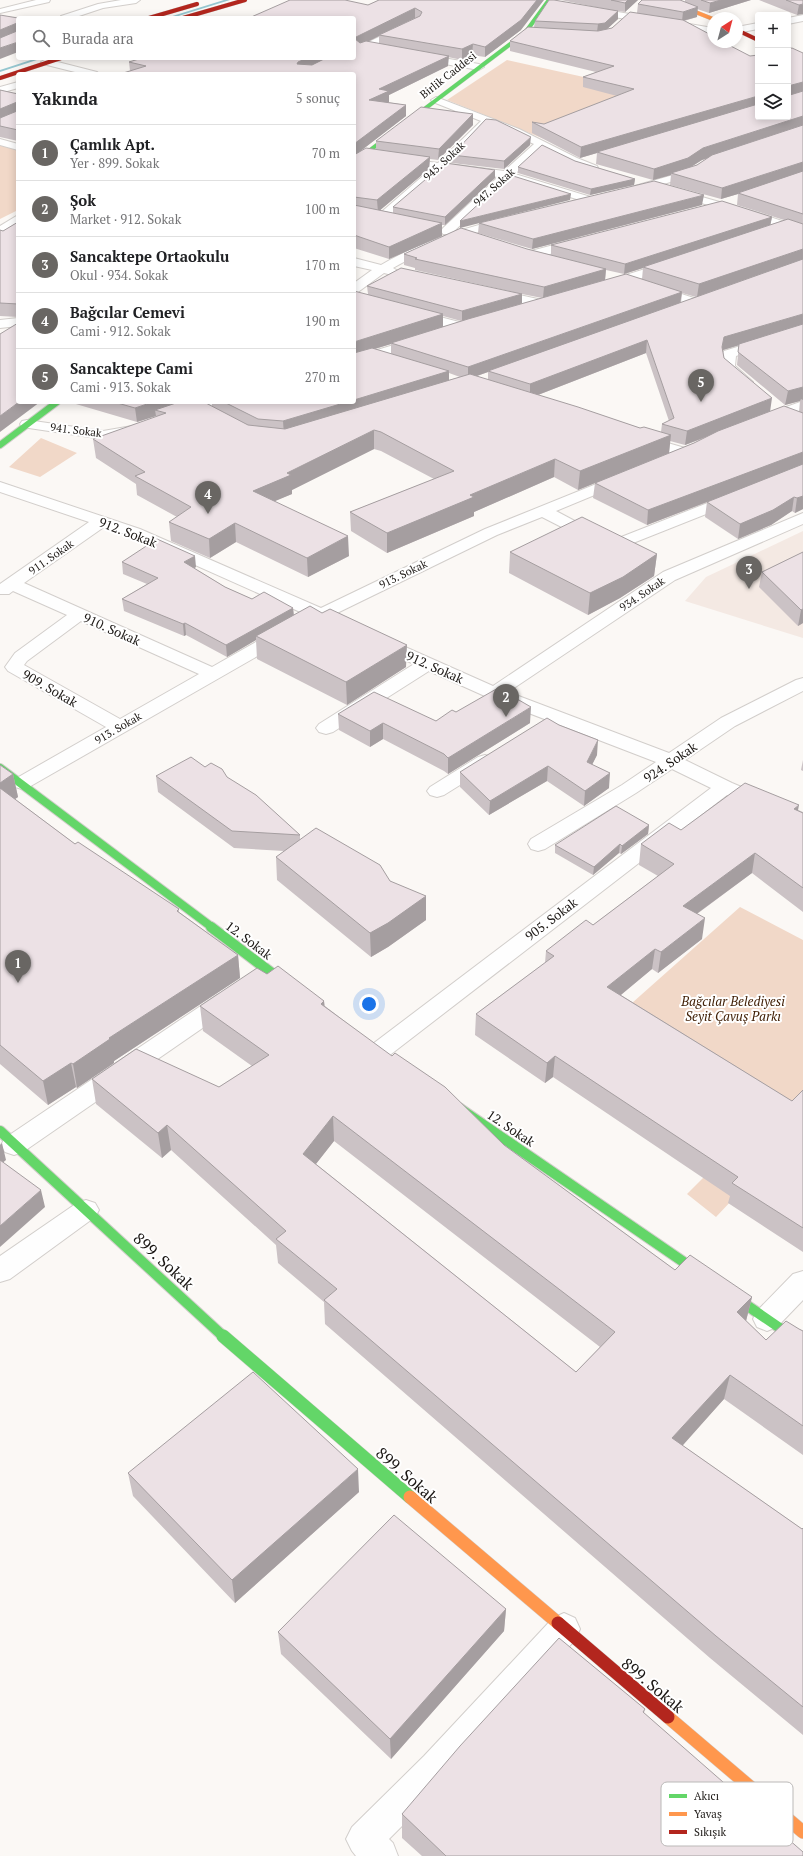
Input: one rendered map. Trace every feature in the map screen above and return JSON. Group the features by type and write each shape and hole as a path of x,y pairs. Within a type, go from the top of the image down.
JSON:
{"main road":[{"path":"191,16 245,0"},
{"path":"156,16 204,2"},
{"path":"669,2 707,17"},
{"name":"Birlik Caddesi","path":"374,147 525,33 550,3"},
{"path":"743,33 755,39"},
{"path":"17,72 54,60"},
{"path":"0,78 16,72"},
{"path":"0,445 54,404"},
{"name":"12. Sokak","path":"0,768 22,783 299,994"},
{"name":"12. Sokak","path":"449,1102 803,1344"},
{"name":"899. Sokak","path":"7,1138 238,1350 744,1782"},
{"name":"899. Sokak","path":"793,1824 803,1832"}],"street":[{"path":"0,11 46,0"},
{"path":"97,0 113,4"},
{"path":"71,16 113,4 136,0"},
{"path":"669,2 685,0"},
{"path":"618,26 636,7"},
{"path":"576,8 707,30"},
{"path":"0,11 21,16"},
{"path":"791,20 803,18"},
{"path":"356,51 416,22"},
{"path":"743,29 755,27"},
{"path":"525,33 539,34"},
{"path":"364,47 380,50"},
{"path":"410,55 479,67"},
{"path":"46,62 83,72"},
{"path":"64,72 72,70"},
{"path":"2,95 16,86"},
{"path":"436,100 488,119 541,143 579,164 600,170"},
{"name":"945. Sokak","path":"382,217 440,166 488,119"},
{"path":"0,142 16,146"},
{"name":"947. Sokak","path":"447,231 541,143"},
{"path":"359,154 374,147"},
{"path":"359,154 508,175 594,200 565,206"},
{"path":"579,164 594,159"},
{"path":"621,193 652,186 691,173 706,163"},
{"path":"630,179 722,205 803,232"},
{"path":"700,210 740,199"},
{"path":"368,215 398,220"},
{"path":"356,287 382,269 460,234 517,218"},
{"path":"0,231 16,221"},
{"path":"765,234 788,226"},
{"path":"433,228 481,240"},
{"path":"531,254 589,239"},
{"path":"516,250 552,261"},
{"path":"595,289 683,261"},
{"path":"356,262 405,274"},
{"path":"603,275 625,280 698,304"},
{"path":"481,290 542,304"},
{"path":"678,311 713,298"},
{"path":"512,312 557,300"},
{"path":"397,310 462,327"},
{"path":"2,324 16,322"},
{"path":"356,360 477,323"},
{"path":"758,392 728,367 729,354 803,331"},
{"path":"356,351 396,362"},
{"path":"201,405 216,418"},
{"name":"941. Sokak","path":"27,424 103,435 136,429 201,405"},
{"path":"746,426 776,407 803,405"},
{"path":"776,407 798,421"},
{"path":"626,434 692,450 662,463"},
{"name":"913. Sokak","path":"22,783 320,614 486,534 635,474"},
{"name":"912. Sokak","path":"0,487 134,532 494,693 672,761 725,787 803,821"},
{"path":"543,511 619,550 749,492"},
{"name":"934. Sokak","path":"494,693 662,572 803,518"},
{"name":"911. Sokak","path":"6,588 102,521"},
{"name":"910. Sokak","path":"6,588 80,614 213,674"},
{"name":"909. Sokak","path":"80,614 21,657 14,667 119,727"},
{"path":"326,728 427,664"},
{"name":"924. Sokak","path":"538,844 672,761 728,722 803,684"},
{"path":"535,729 554,717"},
{"path":"437,791 502,750"},
{"name":"905. Sokak","path":"379,1053 725,787"},
{"path":"7,1138 269,972"},
{"path":"0,1271 86,1210"},
{"path":"767,1319 803,1282"},
{"path":"380,1856 364,1839 436,1768 564,1629"}],"shaded area":[{"path":"803,531 803,638 685,601 706,577"}],"green space":[{"path":"507,60 701,103 547,140 447,100"},
{"path":"0,143 16,147 16,211 0,219"},
{"path":"41,438 77,453 40,477 9,467"},
{"name":"Bağcılar Belediyesi Seyit Çavuş Parkı","path":"740,907 803,940 803,1125 716,1217 687,1194 767,1114 614,1019"}],"building":[{"path":"290,0 345,0 368,5 379,0 537,0 521,20 485,47 473,44 462,49 379,35 420,16 422,12 415,8 356,37 356,16 254,16"},
{"path":"549,0 618,11 605,23 598,24 535,21"},
{"path":"611,0 628,0 625,3"},
{"path":"642,0 680,0 698,7 683,12 638,4"},
{"path":"701,0 721,0 710,3"},
{"path":"786,0 803,0 803,4 799,5"},
{"path":"630,12 683,20 707,33 707,48 735,48 750,56 755,55 755,97 581,147 532,122 544,124 634,89 583,77 614,66 510,41 528,27 598,31 612,28"},
{"path":"0,15 16,18 16,23 0,30"},
{"path":"16,31 16,43 0,48 0,38"},
{"path":"356,40 360,43 366,41 449,56 379,89 389,91 369,100 406,105 356,142 356,72 126,72 146,66 129,62 136,60 302,60 297,64 312,65 322,60 356,60"},
{"path":"791,48 803,53 803,82 791,85"},
{"path":"0,90 16,94 16,102 0,109"},
{"path":"803,91 803,116 791,120 791,95"},
{"path":"755,105 755,120 790,120 703,148 688,158 654,169 597,152"},
{"path":"421,107 473,114 439,149 376,141"},
{"path":"16,111 16,130 0,126 0,118"},
{"path":"486,119 496,120 531,137 504,161 452,155"},
{"path":"803,125 803,162 722,188 671,173 697,165 712,155"},
{"path":"542,145 575,161 635,179 591,189 518,167"},
{"path":"366,148 430,157 377,200 356,197 356,154"},
{"path":"445,163 495,170 445,217 393,207"},
{"path":"803,171 803,214 738,193"},
{"path":"510,175 571,194 460,221"},
{"path":"654,181 704,195 533,239 479,223"},
{"path":"722,201 772,217 625,264 551,245"},
{"path":"356,205 442,223 389,247 356,236"},
{"path":"788,219 803,224 803,249 699,284 643,267"},
{"path":"16,223 16,304 0,303 0,230 3,231"},
{"path":"461,228 527,249 606,269 544,287 415,259 417,258 404,254"},
{"path":"803,259 803,314 724,337 722,347 724,358 772,398 687,431 662,424 674,418 647,340 530,384 488,371"},
{"path":"401,268 522,294 462,311 367,286"},
{"path":"626,274 682,292 468,367 391,343 468,319"},
{"path":"356,292 443,314 356,341"},
{"path":"16,324 16,404 0,416 0,334"},
{"path":"803,324 803,387 788,391 738,352 739,344"},
{"path":"372,348 449,371 356,399 356,352"},
{"path":"470,374 578,407 640,428 644,427 671,435 580,471 555,459 470,495 474,497 387,533 350,512 454,471 381,432 374,430 287,473 291,475 253,491 348,536 307,558 235,523 209,539 169,522 191,507 135,476 145,472 93,439 166,413 155,410 173,404 208,404 248,425 285,429"},
{"path":"121,404 147,404 135,408"},
{"path":"228,404 340,404 283,421 258,419"},
{"path":"784,406 803,413 803,452 648,510 595,483 694,443 718,431"},
{"path":"803,464 803,496 797,498 794,497 773,510 740,524 707,502"},
{"path":"582,517 657,554 623,577 590,593 510,552"},
{"path":"157,539 195,556 184,562 225,587 252,599 264,592 293,608 226,645 185,623 183,624 122,599 158,578 122,562"},
{"path":"803,552 803,609 801,610 762,572"},
{"path":"310,606 322,613 330,609 407,645 346,682 256,636"},
{"path":"498,688 531,707 448,758 444,754 383,723 370,731 338,714 374,692 436,721 452,710 456,712"},
{"path":"547,718 559,725 598,740 587,762 610,773 585,791 548,766 490,801 460,772"},
{"path":"191,757 205,767 211,763 222,769 227,777 256,795 300,835 232,831 156,776"},
{"path":"0,765 13,774 0,783"},
{"path":"745,783 799,805 794,809 803,813 803,888 755,853 683,906 705,918 661,952 655,949 607,987 792,1101 803,1090 803,1228 732,1183 738,1177 555,1056 547,1063 476,1014 554,956 546,951 586,920 593,925 674,864 641,844 669,823 681,830"},
{"path":"0,788 75,844 78,842 179,909 177,911 238,955 109,1038 110,1039 73,1064 71,1063 43,1081 0,1045"},
{"path":"616,806 649,825 622,846 620,844 594,867 555,845"},
{"path":"316,828 380,865 390,881 426,896 388,923 370,933 276,857"},
{"path":"278,966 324,1001 321,1004 392,1056 395,1053 445,1087 504,1145 675,1270 690,1255 752,1297 737,1312 766,1340 786,1321 803,1331 803,1426 730,1375 672,1438 802,1529 803,1528 803,1707 716,1636 324,1300 337,1289 276,1239 286,1231 167,1125 158,1133 92,1079 136,1049 219,1087 269,1055 200,1006 257,968 267,974","holes":["333,1116 615,1332 576,1372 303,1154"]},
{"path":"0,1160 41,1190 0,1226"},
{"path":"253,1372 358,1469 232,1580 128,1473"},
{"path":"394,1515 506,1609 390,1739 278,1632"},
{"path":"559,1638 645,1709 643,1712 723,1782 661,1782 661,1846 793,1846 793,1843 803,1852 803,1856 446,1856 402,1814 460,1746"}],"waterway":[{"path":"175,16 228,0"},
{"path":"0,71 35,60"}],"traffic: fast":[{"path":"356,160 525,33 549,0"},
{"path":"0,445 54,404"},
{"path":"0,768 294,990"},
{"path":"459,1108 803,1344"},
{"path":"0,1131 238,1350 410,1497"}],"traffic: slow":[{"path":"665,0 707,17"},
{"path":"410,1497 558,1623"},
{"path":"668,1717 744,1782"},
{"path":"793,1823 803,1832"}],"traffic: jam":[{"path":"190,16 245,0"},
{"path":"156,16 197,4"},
{"path":"743,33 755,39"},
{"path":"18,72 55,60"},
{"path":"0,78 16,73"},
{"path":"558,1623 668,1717"}],"place":[{"name":"Sancaktepe Cami","path":"701,402"},
{"name":"Bağcılar Cemevi","path":"208,514"},
{"name":"Sancaktepe Ortaokulu","path":"749,589"},
{"name":"Şok","path":"506,717"},
{"name":"Çamlık Apt.","path":"18,983"}]}
